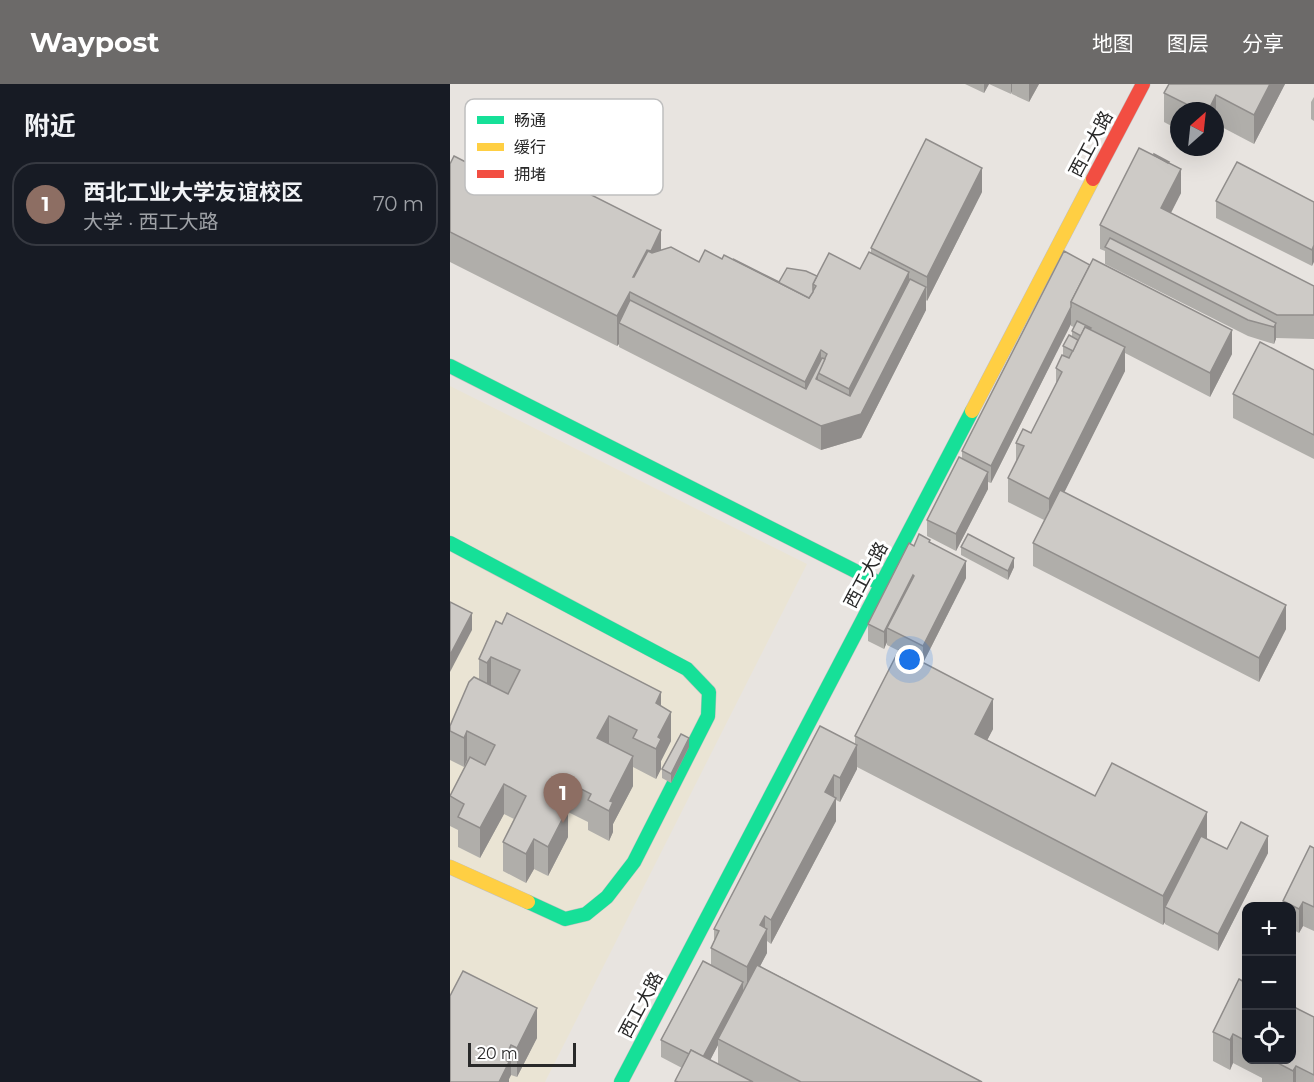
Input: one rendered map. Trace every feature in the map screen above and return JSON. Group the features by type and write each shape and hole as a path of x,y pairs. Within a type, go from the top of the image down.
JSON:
{"street":[{"name":"西工大路","path":"621,1082 1143,84"},
{"path":"450,366 881,584"},
{"path":"450,543 687,669 709,692 708,716 634,862 607,897 586,914 565,919 450,867"}],"shaded area":[{"path":"450,386 807,564 545,1082 450,1082"}],"building":[{"path":"1169,84 1270,84 1254,115 1216,95 1212,102 1182,102 1164,93"},
{"path":"926,139 982,168 927,277 871,248"},
{"path":"1139,148 1181,169 1161,208 1314,286 1314,315 1277,315 1100,225"},
{"path":"454,156 465,162 465,195 592,195 661,230 651,251 647,250 633,277 648,251 652,253 671,247 699,262 705,250 722,259 724,255 809,298 816,286 813,284 829,253 860,269 869,252 909,272 849,389 818,373 827,354 821,350 805,382 630,292 617,316 450,232 450,164"},
{"path":"1237,162 1314,202 1312,250 1216,201"},
{"path":"1110,238 1276,323 1274,327 1248,320 1105,247"},
{"path":"1064,251 1090,265 991,466 962,451"},
{"path":"733,259 779,282 787,268 806,271 817,276 813,284 813,292 809,298"},
{"path":"1093,259 1232,330 1210,373 1071,302"},
{"path":"910,279 926,287 861,414 821,426 619,323 630,300 806,389 822,358 825,359 816,379 850,396"},
{"path":"1077,321 1091,328 1085,327 1081,336 1072,331"},
{"path":"1085,327 1125,347 1049,499 1008,478 1024,446 1016,443 1023,429 1031,433 1062,372 1056,368 1062,355 1069,358"},
{"path":"1069,335 1078,340 1073,351 1063,346"},
{"path":"1260,342 1314,370 1314,435 1233,394"},
{"path":"959,457 988,472 956,534 927,520"},
{"path":"1060,490 1286,605 1259,658 1033,543"},
{"path":"919,534 930,540 929,542 966,561 923,646 887,628 913,575 884,632 868,624 909,543 914,546"},
{"path":"968,534 1014,558 1008,571 961,547"},
{"path":"450,602 472,613 450,655"},
{"path":"507,613 661,692 656,703 671,712 658,737 661,739 656,749 633,738 637,730 609,716 597,738 633,756 610,801 613,802 609,811 588,800 591,794 562,779 552,799 568,808 548,847 534,839 526,854 503,842 526,796 504,784 480,828 458,817 464,804 450,796 470,757 485,765 495,745 467,731 464,738 450,731 450,726 469,682 474,677 508,694 520,670 491,657 487,663 479,659 496,621 502,624"},
{"path":"899,650 993,699 975,734 1095,796 1112,763 1207,812 1163,896 855,736"},
{"path":"820,726 857,745 840,778 834,775 825,792 836,798 771,920 765,916 760,925 767,929 747,967 711,948 719,931 714,929"},
{"path":"681,734 689,738 671,774 662,769"},
{"path":"1241,822 1268,836 1218,934 1165,907 1201,836 1227,849"},
{"path":"1310,846 1314,848 1314,907 1303,902 1299,909 1296,908 1296,902 1283,901"},
{"path":"703,961 743,982 703,1057 691,1050 689,1054 661,1040"},
{"path":"757,965 982,1082 801,1082 718,1039"},
{"path":"463,971 537,1008 517,1048 511,1045 504,1059 509,1062 499,1082 450,1082 450,996"},
{"path":"1239,979 1242,981 1242,1039 1233,1034 1230,1040 1213,1032"},
{"path":"1296,1008 1314,1017 1314,1075 1296,1066 1293,1071 1280,1064 1296,1064"},
{"path":"691,1050 753,1082 675,1081"}],"traffic: fast":[{"path":"450,366 881,584"},
{"path":"621,1082 972,411"},
{"path":"450,543 687,669 709,692 708,716 634,862 607,897 586,914 565,919 528,902"}],"traffic: slow":[{"path":"972,411 1093,179"},
{"path":"450,867 528,902"}],"traffic: jam":[{"path":"1093,179 1143,84"}],"place":[{"name":"西北工业大学友谊校区","path":"563,823"}]}
